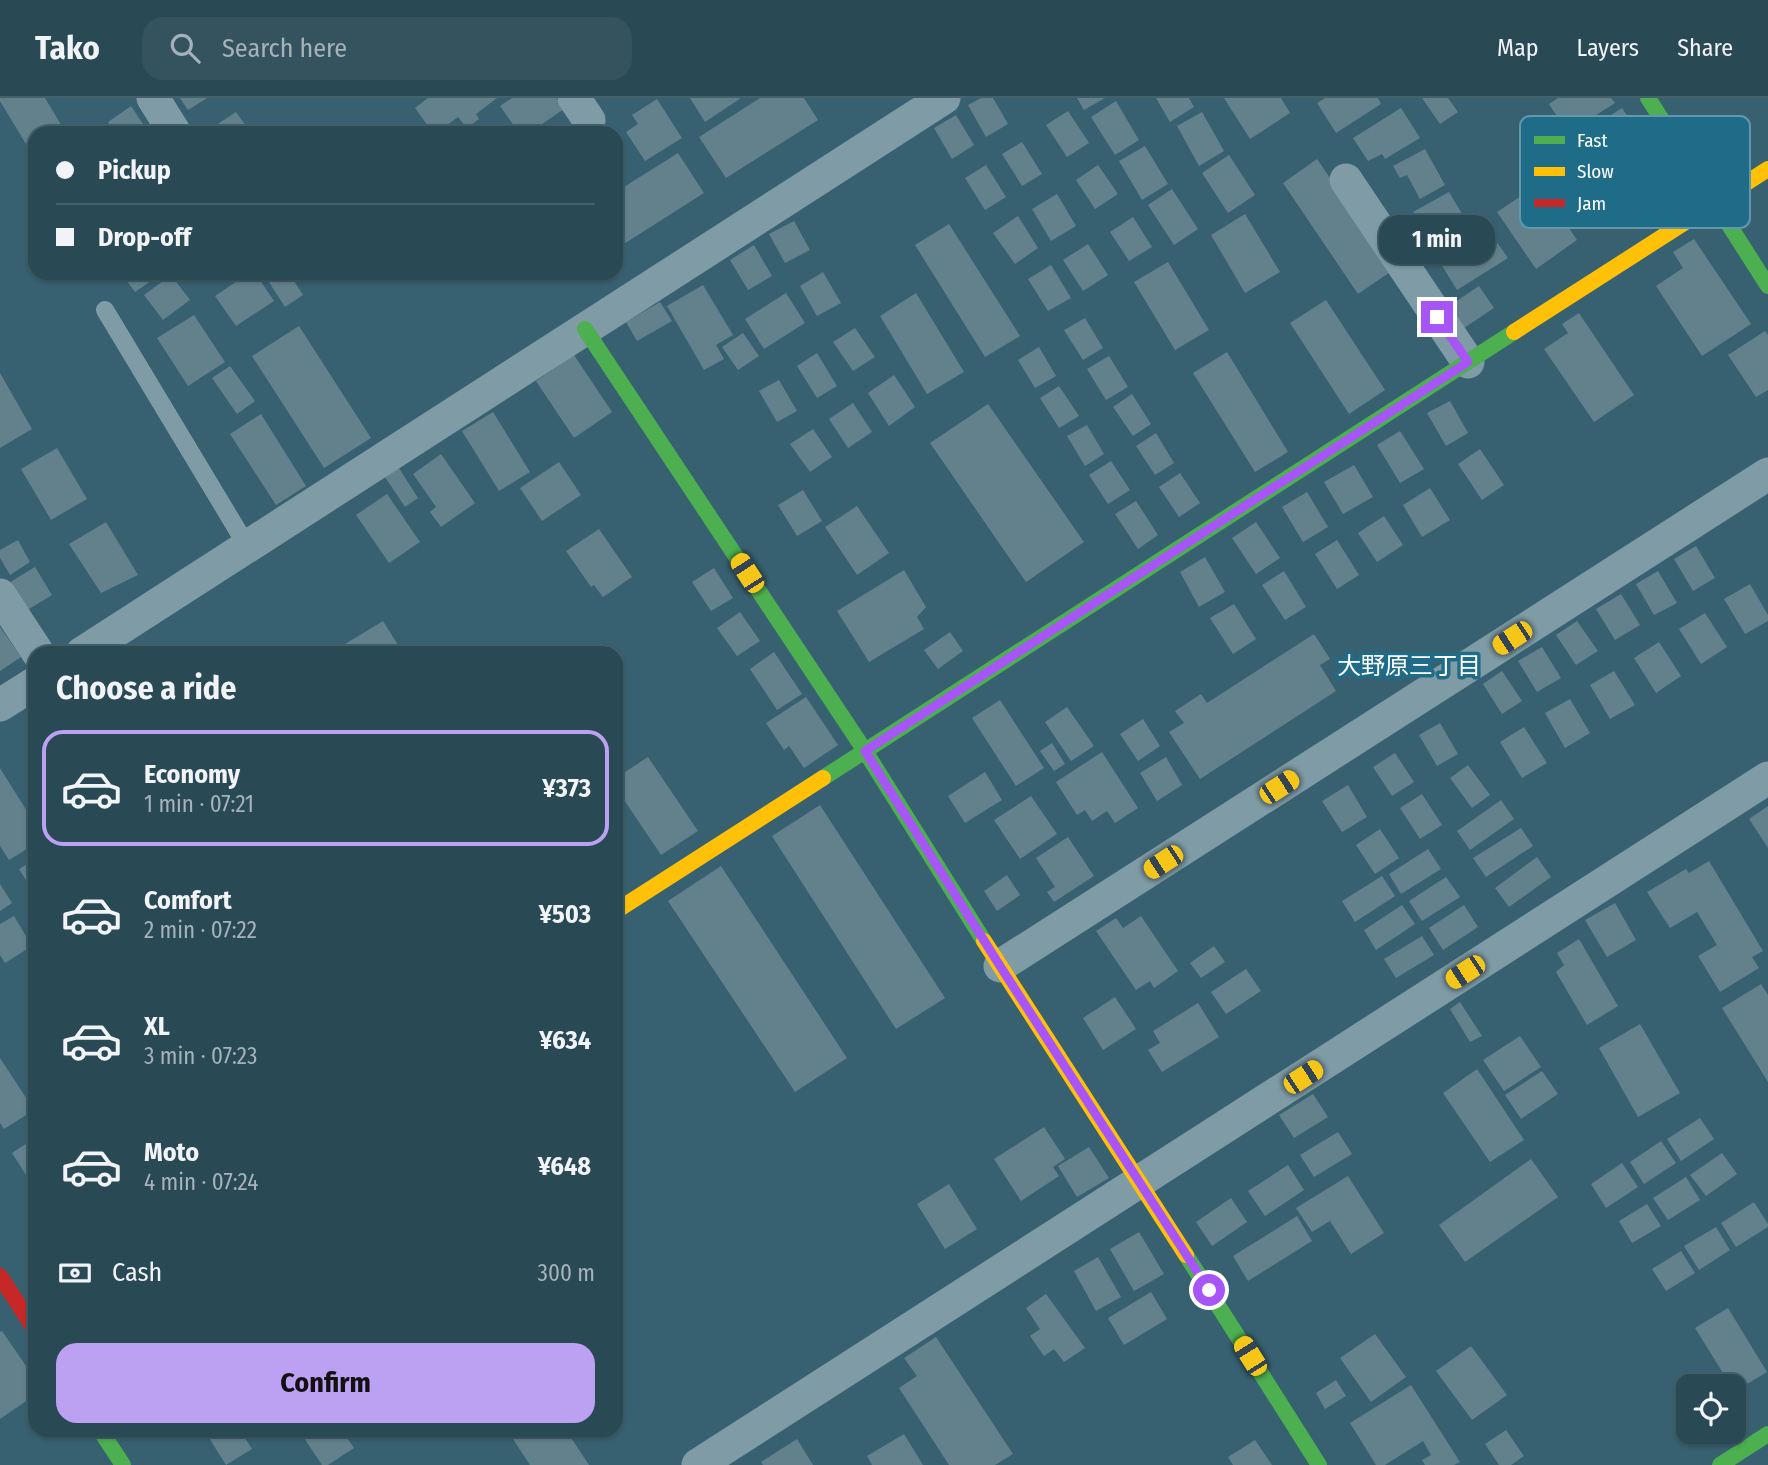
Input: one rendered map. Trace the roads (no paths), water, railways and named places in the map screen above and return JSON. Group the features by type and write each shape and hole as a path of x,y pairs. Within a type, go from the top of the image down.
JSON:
{"street":[{"path":"152,98 170,126"},
{"path":"93,646 944,98"},
{"path":"1648,98 1659,116"},
{"path":"1750,181 1768,169"},
{"path":"1346,180 1468,362"},
{"path":"623,907 1676,228"},
{"path":"1731,228 1768,286"},
{"path":"585,329 865,751 1319,1465"},
{"path":"1000,966 1768,474"},
{"path":"0,595 33,646"},
{"path":"0,705 28,687"},
{"path":"698,1465 1768,778"},
{"path":"0,1276 20,1295 28,1314"},
{"path":"0,1308 20,1295"},
{"path":"1720,1465 1768,1434"},
{"path":"105,1437 123,1465"}],"lane":[{"path":"105,310 247,546"}],"district":[{"name":"大野原三丁目","path":"1409,666"}]}
